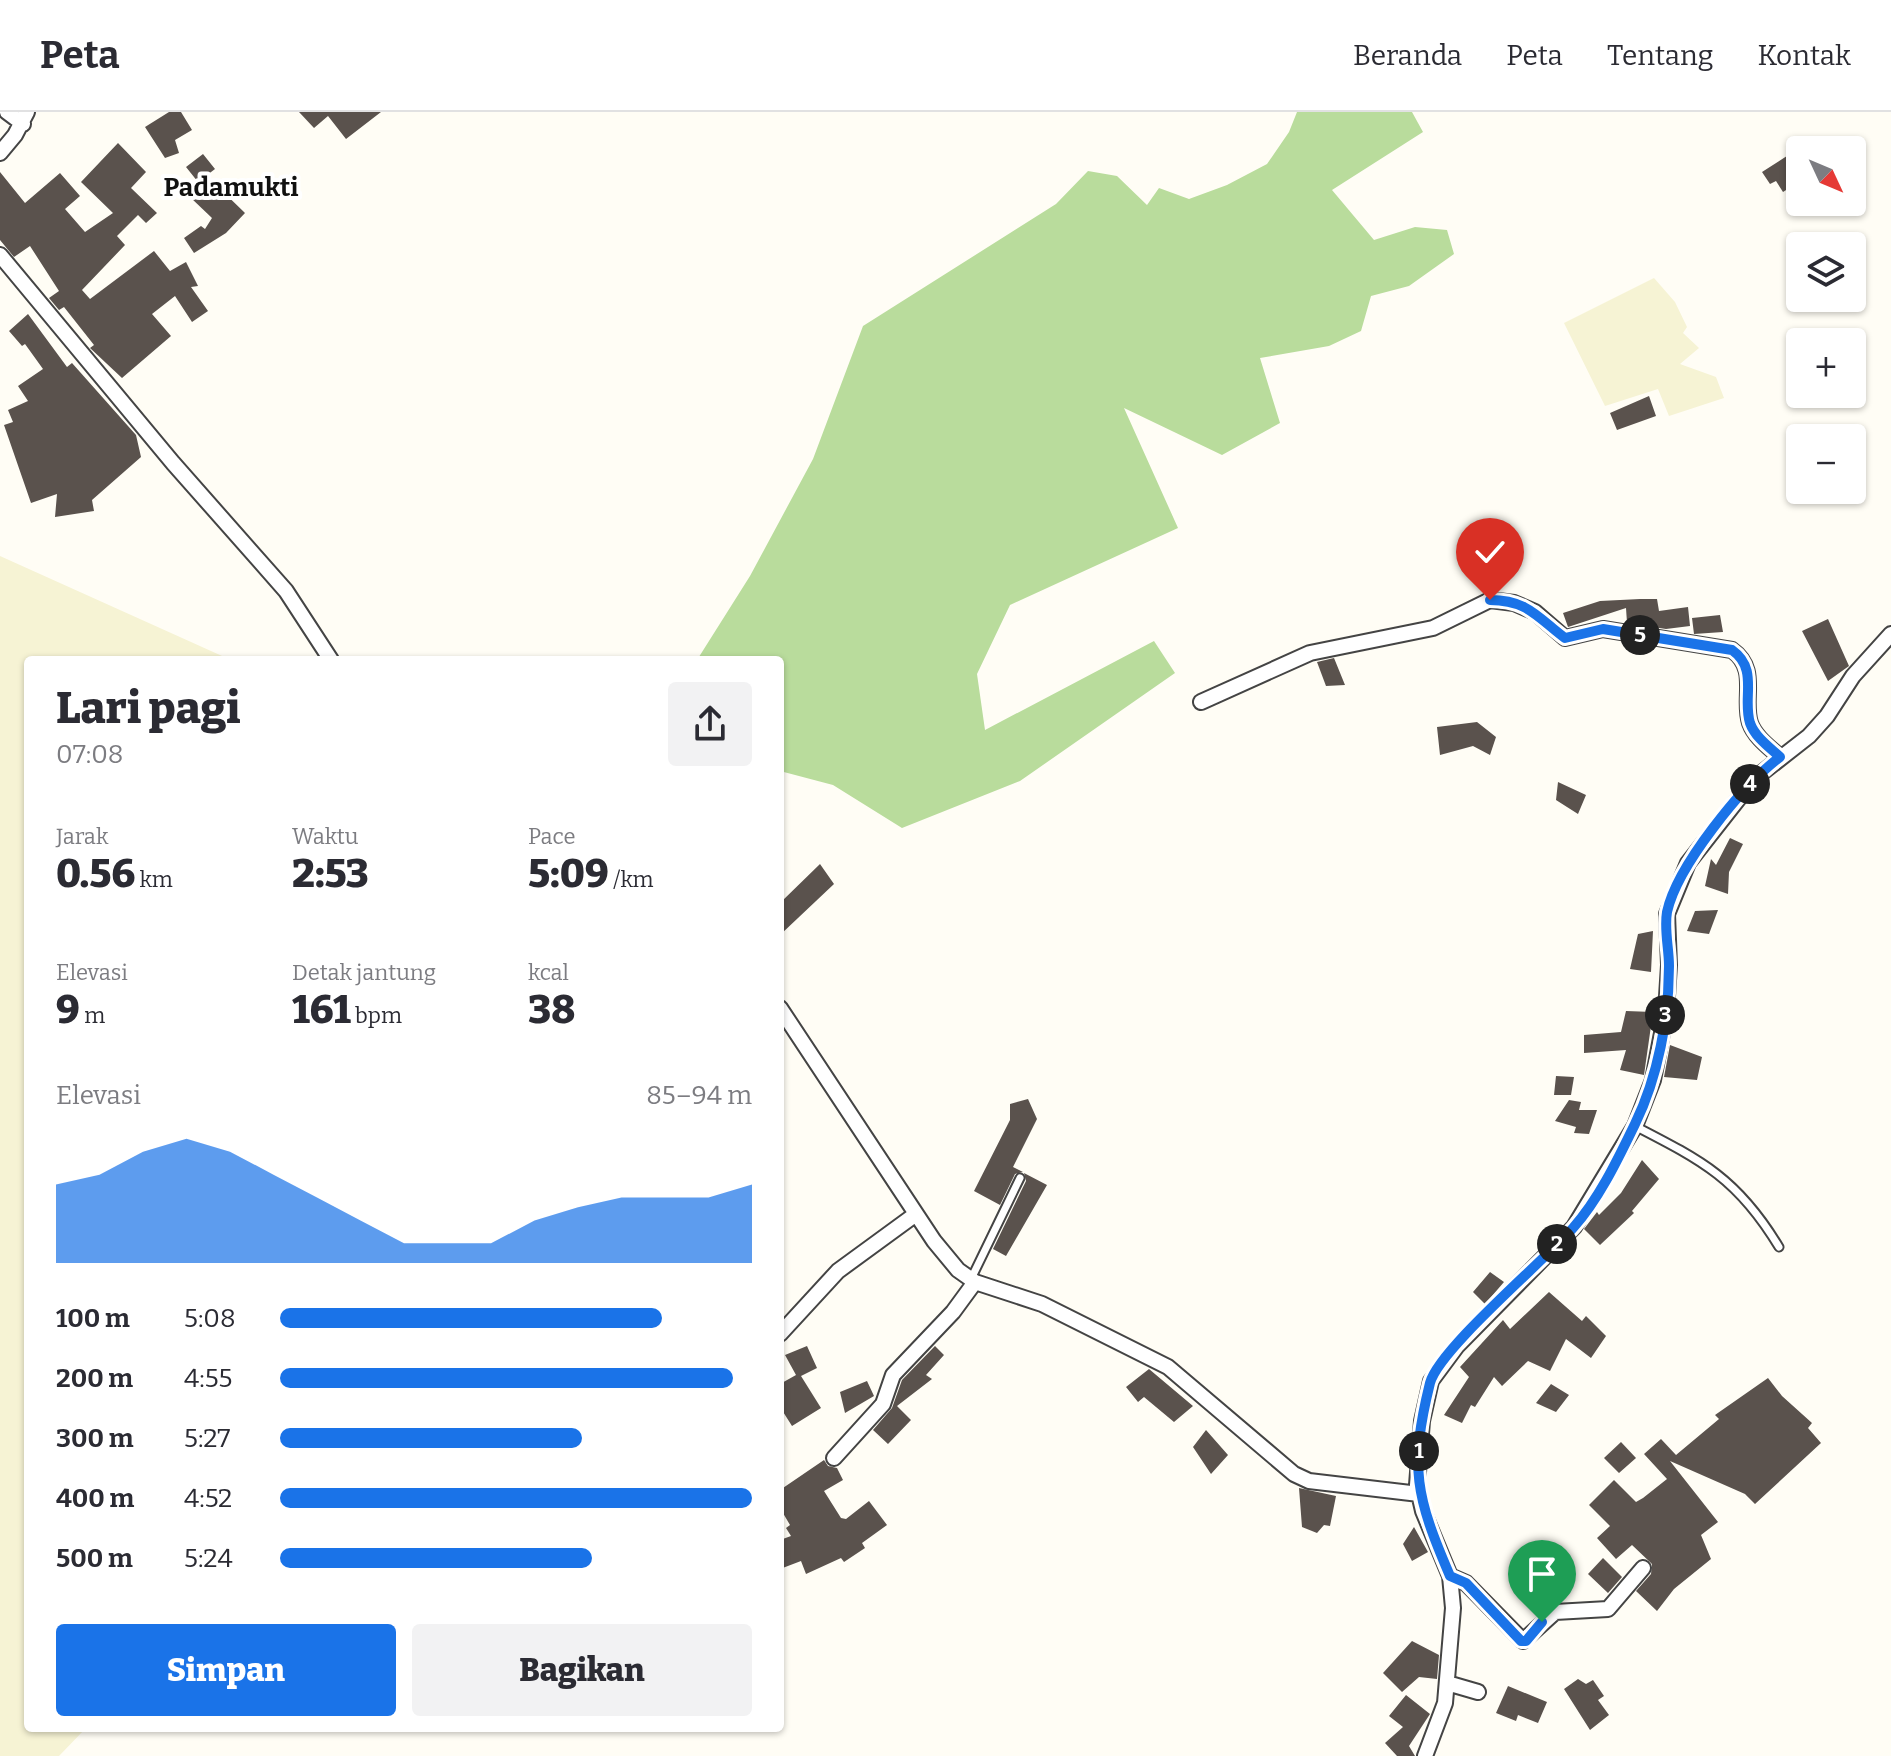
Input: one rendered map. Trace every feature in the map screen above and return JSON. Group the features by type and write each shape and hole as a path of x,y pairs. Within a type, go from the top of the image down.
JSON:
{"street":[{"path":"0,153 25,118 7,112"},
{"path":"0,255 173,463 286,591 328,656"},
{"path":"1201,702 1310,653 1433,628 1482,602 1498,600 1535,612 1565,638 1603,629 1732,650 1742,659 1749,678 1750,722 1759,738 1780,757"},
{"path":"1425,1756 1438,1726 1447,1683 1453,1608 1450,1576 1419,1494 1417,1472 1422,1421 1436,1369 1574,1227 1635,1126 1653,1080 1666,1012 1669,965 1667,914 1673,893 1688,863 1744,791 1818,726 1860,667 1891,634"},
{"path":"784,1014 946,1257 973,1280 1042,1304 1168,1367 1274,1457 1309,1481 1419,1494"},
{"path":"784,1330 838,1271 916,1214"},
{"path":"834,1458 883,1404 893,1375 953,1312 973,1280"},
{"path":"1450,1576 1466,1583 1523,1641 1551,1613 1608,1609 1643,1568"},
{"path":"1447,1683 1478,1692"}],"lane":[{"path":"1635,1126 1706,1163 1727,1180 1761,1216 1779,1247"},
{"path":"973,1280 1020,1178"}],"shaded area":[{"path":"1654,278 1675,302 1687,327 1683,333 1699,348 1680,364 1716,377 1724,398 1669,416 1658,389 1605,406 1564,323"},
{"path":"0,556 222,656 24,656 24,1732 82,1732 59,1756 0,1756"}],"green space":[{"path":"1297,112 1412,112 1423,132 1332,190 1374,240 1415,227 1447,230 1454,254 1409,286 1371,296 1361,331 1329,346 1260,358 1280,423 1222,455 1124,408 1178,528 1010,605 977,674 985,730 1154,641 1175,673 1020,781 902,828 833,785 784,772 784,656 700,656 750,576 813,459 863,326 1056,204 1088,171 1117,176 1147,205 1159,188 1189,199 1227,185 1267,164 1289,132"}],"building":[{"path":"169,112 181,112 192,130 175,140 179,153 165,158 145,127"},
{"path":"299,112 381,112 346,139 328,116 314,128"},
{"path":"118,143 146,172 131,188 157,213 146,223 138,215 117,236 125,245 82,290 90,299 154,251 170,271 186,262 198,286 191,287 208,311 192,322 175,296 152,314 171,336 122,378 90,348 94,345 64,307 59,310 49,298 59,291 30,246 14,257 0,240 0,172 25,203 60,173 80,196 65,209 85,232 113,213 81,182"},
{"path":"203,154 215,169 198,182 186,167"},
{"path":"1786,157 1786,190 1783,192 1776,181 1770,184 1762,172"},
{"path":"210,179 245,213 226,233 194,253 184,238 201,226 205,229 212,218 191,198"},
{"path":"28,314 67,367 72,363 136,435 141,457 92,500 94,511 55,517 57,494 31,503 4,425 13,422 8,410 28,401 18,386 43,369 25,344 22,346 9,331"},
{"path":"1649,396 1656,416 1617,430 1610,413"},
{"path":"1657,599 1659,611 1688,607 1690,626 1666,629 1627,623 1626,608 1568,627 1563,613 1600,601"},
{"path":"1720,615 1723,632 1694,634 1692,618"},
{"path":"1828,619 1849,666 1828,681 1802,631"},
{"path":"1334,658 1345,685 1326,686 1317,662"},
{"path":"1477,722 1496,737 1490,755 1473,746 1440,755 1437,727"},
{"path":"1558,782 1586,795 1578,814 1556,800"},
{"path":"1730,838 1743,844 1729,872 1728,894 1705,886 1711,859 1716,865"},
{"path":"820,864 834,884 784,931 784,899"},
{"path":"1718,910 1709,934 1687,931 1695,911"},
{"path":"1653,931 1651,972 1630,969 1638,934"},
{"path":"1626,1011 1653,1012 1644,1075 1620,1070 1626,1050 1584,1053 1584,1035 1621,1032"},
{"path":"1670,1045 1702,1057 1697,1080 1664,1077"},
{"path":"1556,1076 1574,1077 1571,1095 1554,1095"},
{"path":"1028,1099 1037,1119 1013,1167 1023,1172 1015,1174 1000,1205 974,1191 1010,1120 1010,1104"},
{"path":"1569,1100 1581,1102 1579,1110 1597,1110 1589,1134 1574,1133 1576,1127 1555,1121"},
{"path":"1642,1160 1659,1179 1632,1211 1634,1213 1600,1245 1584,1229 1597,1212 1599,1215 1621,1193"},
{"path":"1024,1173 1047,1185 1006,1256 993,1249 1026,1181"},
{"path":"1490,1272 1504,1282 1485,1304 1473,1292"},
{"path":"1549,1292 1582,1321 1586,1316 1606,1336 1591,1358 1566,1339 1550,1371 1528,1361 1502,1386 1494,1377 1475,1407 1471,1405 1462,1423 1444,1415 1469,1377 1460,1367 1503,1320 1510,1329"},
{"path":"807,1346 817,1368 801,1376 821,1408 792,1426 784,1413 784,1382 796,1375 785,1355"},
{"path":"935,1346 944,1355 926,1375 932,1379 897,1406 911,1420 888,1444 873,1430 892,1408 902,1380"},
{"path":"1149,1369 1193,1406 1174,1422 1144,1397 1138,1402 1126,1387"},
{"path":"1768,1378 1782,1396 1812,1423 1808,1428 1821,1443 1755,1504 1745,1494 1670,1461 1718,1522 1701,1535 1711,1559 1674,1589 1657,1611 1636,1591 1651,1574 1652,1564 1632,1545 1616,1559 1597,1538 1610,1526 1589,1505 1614,1480 1636,1502 1643,1498 1667,1479 1644,1454 1661,1439 1676,1455 1719,1419 1715,1415"},
{"path":"867,1381 874,1396 845,1413 840,1392"},
{"path":"1551,1384 1569,1395 1556,1412 1536,1403"},
{"path":"1206,1430 1228,1455 1211,1474 1193,1447"},
{"path":"1621,1442 1636,1458 1619,1473 1604,1458"},
{"path":"824,1460 828,1466 837,1468 843,1480 824,1491 841,1518 846,1519 869,1501 887,1525 862,1543 865,1548 844,1562 841,1558 806,1574 801,1561 784,1567 784,1539 791,1536 786,1528 790,1525 784,1515 784,1487"},
{"path":"1299,1488 1336,1496 1330,1526 1324,1525 1317,1533 1302,1527"},
{"path":"1414,1527 1428,1552 1412,1561 1403,1544"},
{"path":"1603,1558 1622,1577 1608,1593 1588,1574"},
{"path":"1412,1641 1439,1655 1437,1679 1419,1677 1402,1692 1383,1673"},
{"path":"1578,1679 1586,1684 1593,1680 1604,1696 1598,1700 1609,1715 1590,1730 1564,1689"},
{"path":"1508,1686 1547,1702 1538,1723 1518,1715 1516,1721 1496,1713"},
{"path":"1406,1695 1430,1714 1409,1746 1415,1756 1397,1756 1385,1743 1403,1727 1389,1716"}],"district":[{"name":"Padamukti","path":"231,187"}],"route":[{"path":"1490,600 1514,603 1543,616 1565,638 1603,629 1701,648 1732,650 1742,659 1749,678 1749,715 1753,730 1780,757 1744,791 1688,863 1673,893 1667,914 1669,965 1666,1012 1653,1080 1635,1126 1574,1227 1457,1346 1436,1369 1431,1381 1422,1421 1417,1485 1423,1511 1450,1576 1466,1583 1521,1641 1526,1641 1542,1622"}]}
